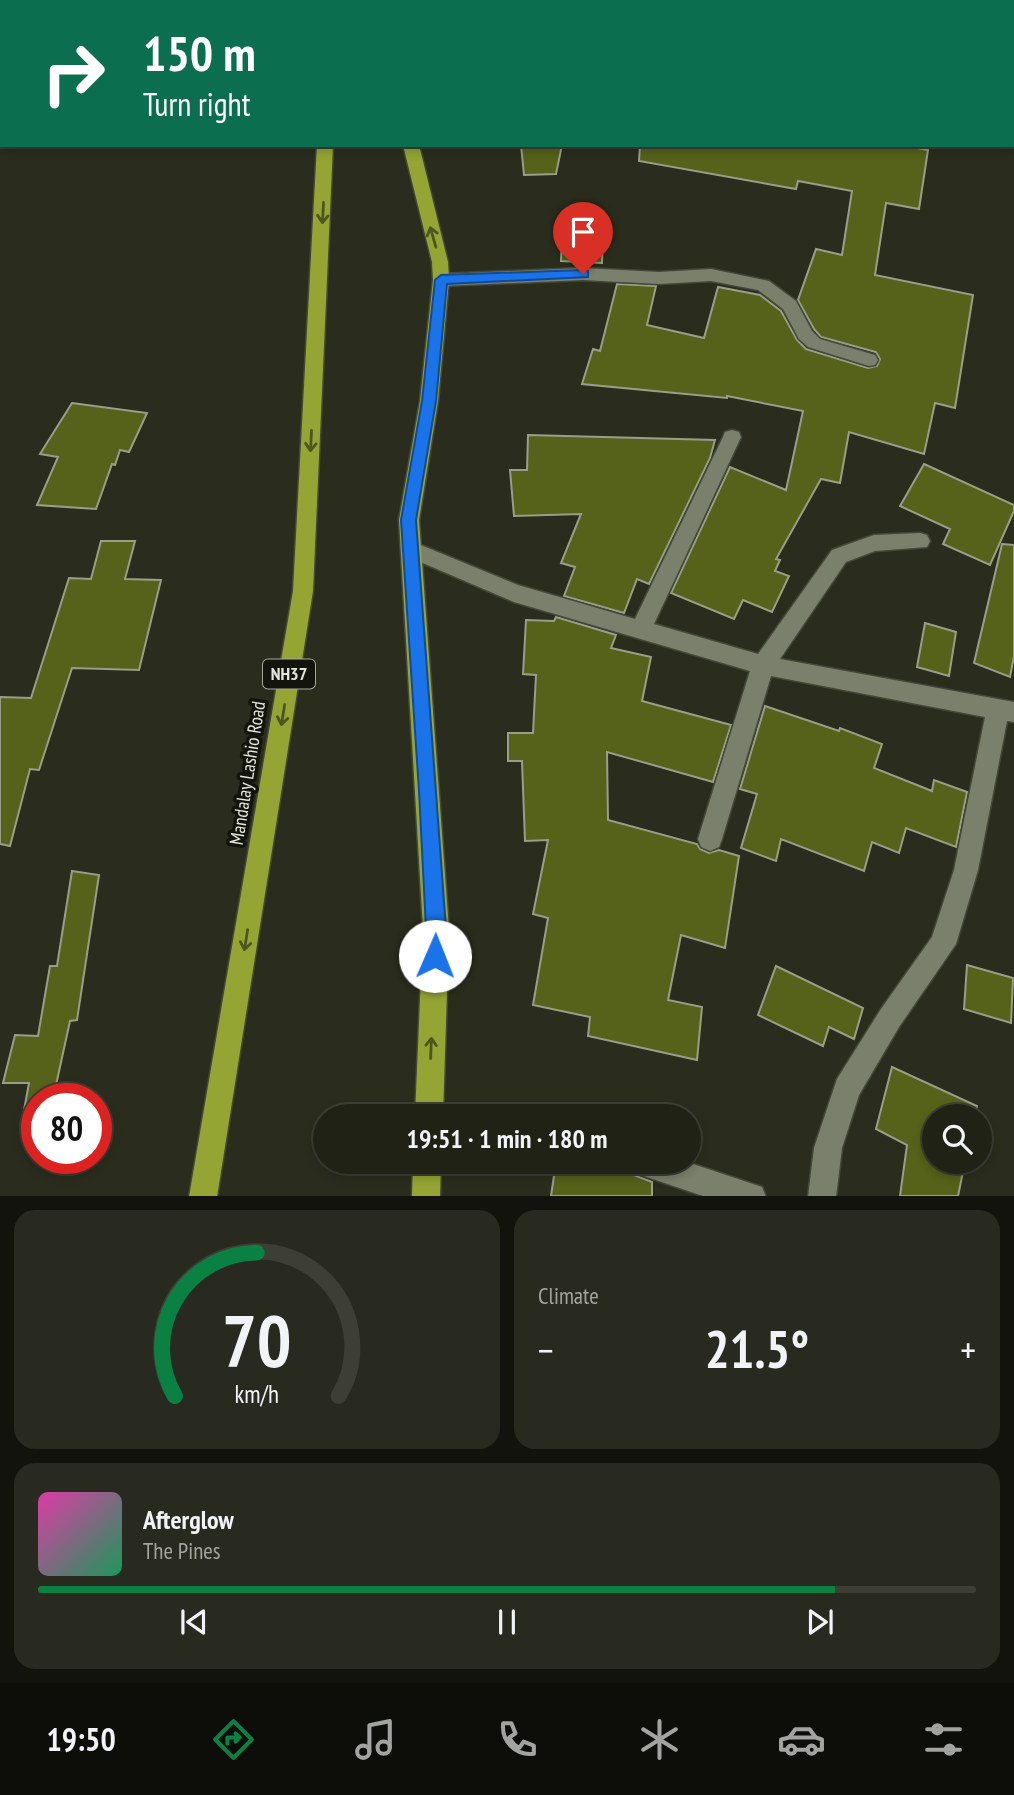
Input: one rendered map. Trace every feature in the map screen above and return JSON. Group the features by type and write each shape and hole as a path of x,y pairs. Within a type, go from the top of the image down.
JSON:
{"highway":[{"name":"Mandalay Lashio Road","path":"204,1196 303,592 325,147"},
{"path":"411,147 440,262 441,280 429,401 409,520 436,929 429,1104"},
{"path":"426,1196 427,1174"}],"street":[{"path":"441,280 583,274 659,278 711,275 763,285 790,305 805,335 814,343 869,360"},
{"path":"640,631 733,437"},
{"path":"709,839 763,665 839,556 874,543 920,541"},
{"path":"411,549 514,593 763,665 1006,711 966,870 943,944 890,1018 847,1089 828,1148 822,1196"},
{"path":"681,1174 752,1196"}],"building":[{"path":"521,147 562,147 556,174 524,175"},
{"path":"640,147 913,147 928,150 919,209 886,203 875,275 973,295 955,408 935,403 924,454 849,432 840,483 821,479 776,559 780,560 775,571 789,576 772,612 743,600 734,619 671,593 730,467 786,490 803,411 727,396 582,384 593,349 600,351 617,284 656,286 647,325 704,338 718,287 760,295 781,311 797,340 806,349 868,368 877,366 880,359 876,352 821,337 798,300 816,249 842,255 852,191 798,181 796,189 639,161"},
{"path":"562,231 603,233 602,263 561,261"},
{"path":"72,403 147,413 129,452 120,450 115,465 112,464 96,509 37,505 58,457 40,454"},
{"path":"528,435 715,440 710,458 649,584 637,579 624,613 564,596 575,567 561,563 581,514 514,516 510,470 527,470"},
{"path":"924,464 1014,505 1014,511 990,565 943,544 950,529 900,506"},
{"path":"101,541 135,541 125,579 161,580 139,670 72,668 39,770 30,769 10,846 0,844 0,697 31,698 69,578 91,579"},
{"path":"1002,544 1014,545 1014,656 1010,677 974,663"},
{"path":"556,617 616,635 611,648 651,657 642,701 731,725 713,782 607,752 608,820 697,844 700,849 709,853 719,850 739,856 725,948 681,935 668,1000 702,1007 697,1060 588,1036 590,1017 533,1005 548,918 533,914 548,840 525,841 522,761 508,761 508,733 533,733 536,675 523,674 526,620 554,621"},
{"path":"925,623 956,632 949,676 917,667"},
{"path":"765,706 839,731 840,728 882,744 874,768 932,791 934,780 967,792 956,847 906,828 899,853 872,842 864,871 781,839 776,861 741,848 757,794 740,789"},
{"path":"72,871 99,875 77,1020 70,1021 56,1083 3,1083 15,1035 38,1036 50,966 57,966"},
{"path":"967,965 1013,978 1011,1023 964,1009"},
{"path":"776,966 863,1008 854,1039 829,1027 823,1046 758,1015"},
{"path":"892,1067 973,1104 922,1104 922,1174 963,1174 958,1196 900,1196 907,1145 876,1129"},
{"path":"554,1174 631,1174 652,1182 652,1196 551,1196"}],"route":[{"path":"435,956 436,929 425,736 409,520 429,401 439,323 441,280 583,274"}]}
